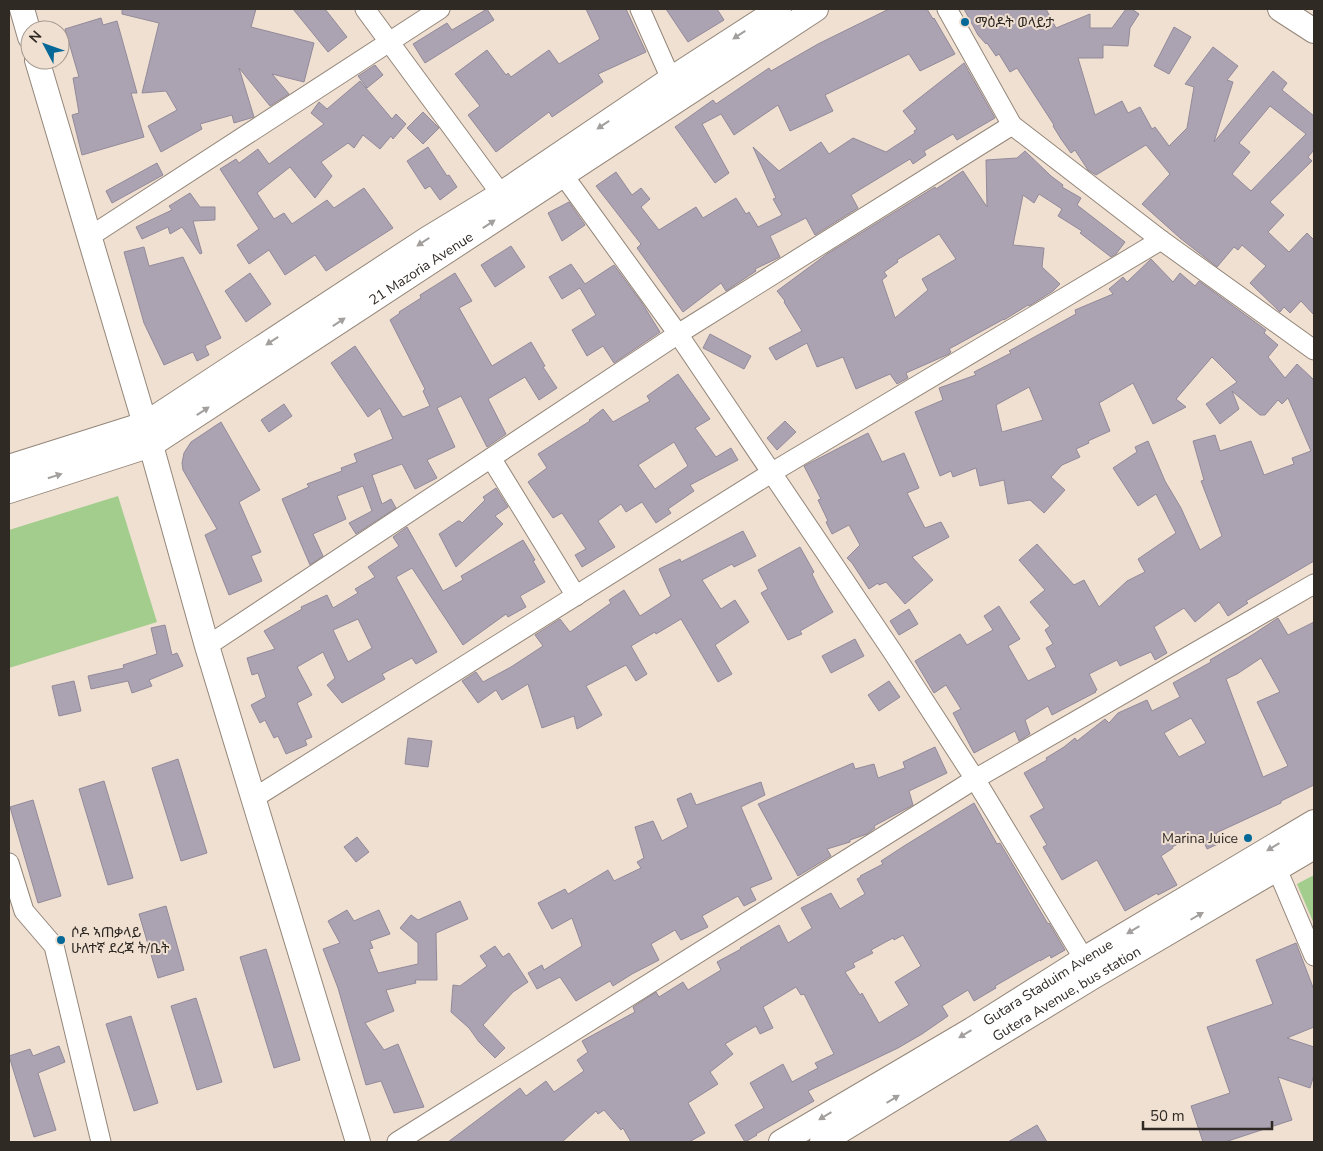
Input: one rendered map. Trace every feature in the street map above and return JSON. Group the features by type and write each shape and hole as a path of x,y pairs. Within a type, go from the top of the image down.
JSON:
{"main road":[{"name":"21 Mazoria Avenue","path":"9,468 148,434 419,245 501,194 558,168 672,79 780,9"},
{"name":"21 Mazoria Avenue","path":"9,491 148,434 558,168 816,9"},
{"path":"1280,9 1314,30"},
{"path":"40,70 148,434 207,646 358,1142"},
{"name":"Gutara Staduim Avenue","path":"793,1139 973,1029 1088,968 1314,822"},
{"name":"Gutera Avenue, bus station","path":"822,1142 1088,968 1276,870 1314,847"}],"street":[{"path":"365,9 501,194"},
{"path":"89,237 440,9"},
{"path":"640,9 672,79"},
{"path":"947,9 1012,125 1161,240 1314,350"},
{"path":"207,646 678,334 1012,125"},
{"path":"558,168 678,334 892,651 975,779 1088,968"},
{"path":"254,798 771,473 1161,240"},
{"path":"491,458 576,596"},
{"path":"397,1142 975,779 1314,584"},
{"path":"9,863 24,911 54,946 101,1142"},
{"path":"1276,870 1314,956"}],"green space":[{"path":"118,496 157,622 9,668 9,530"},
{"path":"1314,875 1314,924 1297,884"}],"building":[{"path":"122,9 256,9 251,27 314,43 304,82 272,74 289,94 270,106 239,68 254,117 234,123 232,115 200,124 202,129 161,152 148,126 177,110 166,91 142,93 159,23 122,14"},
{"path":"293,9 325,9 347,37 328,52"},
{"path":"487,9 494,20 425,63 413,44 447,23 452,30"},
{"path":"586,9 626,9 646,52 598,74 603,82 552,117 549,112 496,152 468,115 480,106 455,74 487,50 506,75 508,73 511,77 549,50 559,64 600,39"},
{"path":"666,9 717,9 724,20 688,42"},
{"path":"889,9 927,9 955,54 920,71 909,54 825,95 833,111 790,131 778,105 734,135 721,114 702,124 729,173 715,183 675,127 713,100 716,104 769,68 771,71 818,44"},
{"path":"964,9 1046,9 1056,28 1090,14 1090,28 1112,28 1126,9 1132,9 1139,14 1130,28 1128,46 1103,45 1103,58 1078,58 1095,115 1122,101 1128,113 1140,107 1152,129 1155,127 1169,146 1187,128 1194,87 1185,84 1213,47 1238,66 1227,80 1233,82 1214,142 1273,71 1287,83 1282,90 1314,116 1314,150 1308,157 1312,161 1270,202 1284,215 1268,232 1289,252 1307,233 1314,240 1314,315 1301,301 1290,313 1284,307 1280,312 1250,283 1266,266 1242,245 1238,250 1234,247 1217,267 1180,238 1142,204 1170,174 1146,145 1096,175 1088,170 1075,150 1071,153 1061,139 1017,68 1010,72 999,54 996,56 987,43 978,35","holes":["1270,106 1306,134 1251,191 1232,174 1250,152 1239,143"]},
{"path":"101,18 103,25 117,21 137,93 131,93 144,137 82,155 72,115 79,113 73,78 79,77 70,46 70,27"},
{"path":"1174,27 1191,37 1169,74 1154,66"},
{"path":"964,63 995,118 957,140 953,134 924,151 926,155 913,164 910,159 851,195 858,208 815,235 806,218 770,236 780,257 755,269 756,271 726,291 721,283 683,312 637,248 641,244 596,186 616,172 632,195 641,188 650,199 641,207 659,230 696,207 703,218 736,198 746,214 749,212 758,227 782,215 773,199 776,198 753,147 779,171 821,142 829,154 853,138 886,152 915,133 914,131 917,129 903,111"},
{"path":"375,65 383,75 367,88 358,76"},
{"path":"360,81 392,119 396,114 406,124 393,139 391,136 380,149 363,135 354,148 348,143 321,162 332,176 315,198 290,167 257,193 274,219 284,213 292,224 327,200 334,208 364,188 393,228 326,271 315,255 285,275 269,250 249,264 237,245 259,229 220,169 236,159 239,163 258,149 269,164 324,124 311,113 319,102 327,109"},
{"path":"423,112 439,128 423,144 407,128"},
{"path":"428,147 447,176 449,175 457,187 440,200 430,186 425,189 407,161"},
{"path":"1025,151 1063,185 1062,187 1081,198 1077,205 1125,242 1116,254 1111,257 1080,233 1082,231 1058,216 1062,209 1039,194 1034,203 1023,195 1013,245 1044,248 1042,267 1060,284 1053,291 949,349 951,352 949,354 906,373 908,378 897,384 890,374 856,389 843,357 817,367 807,343 776,360 769,348 802,331 777,291 827,254 963,171 987,207 986,160 1017,158","holes":["939,234 956,259 922,279 928,290 895,318 882,280 887,276 884,272 898,262 897,260"]},
{"path":"157,163 163,175 112,203 106,191"},
{"path":"190,193 200,207 215,207 215,220 193,221 202,253 200,254 182,227 170,234 168,227 142,239 136,227 172,210 169,206"},
{"path":"569,202 585,225 562,241 548,213"},
{"path":"511,246 525,267 495,287 481,265"},
{"path":"144,247 149,266 183,257 221,338 205,346 209,355 197,361 193,352 164,365 144,323 124,252"},
{"path":"1151,259 1173,282 1180,273 1195,286 1199,281 1266,330 1264,333 1278,345 1268,357 1285,378 1297,364 1314,380 1314,561 1246,601 1248,603 1228,616 1219,602 1195,622 1184,608 1154,627 1167,653 1155,660 1151,652 1120,666 1117,660 1089,674 1097,690 1096,692 1052,715 1048,706 1025,720 1030,734 1019,741 1015,731 974,753 953,713 961,709 946,685 934,693 915,661 960,634 967,645 993,630 984,616 999,606 1020,639 1008,646 1028,681 1056,667 1046,648 1053,644 1045,630 1050,626 1030,602 1045,590 1019,560 1037,544 1074,585 1084,580 1099,607 1127,581 1145,572 1138,559 1176,533 1156,494 1138,506 1113,468 1137,452 1135,447 1148,441 1165,481 1181,508 1200,550 1222,536 1201,481 1204,480 1193,441 1215,435 1220,451 1251,441 1264,475 1294,464 1292,458 1311,451 1288,398 1282,404 1278,400 1265,415 1260,415 1232,391 1239,409 1220,424 1206,404 1237,382 1212,357 1176,399 1186,407 1153,424 1133,383 1099,403 1110,431 1076,449 1080,457 1062,465 1051,477 1065,490 1044,513 1030,500 1008,504 1004,480 980,486 976,468 953,477 951,471 940,476 915,412 943,400 939,388 976,375 974,372 1011,353 1009,351 1076,314 1075,310 1113,294 1109,289 1123,277 1127,282","holes":["1029,387 1043,420 1002,432 996,405"]},
{"path":"571,264 585,284 614,265 642,303 660,332 614,363 603,346 587,356 572,330 596,315 580,288 562,299 549,277"},
{"path":"250,273 271,304 246,322 225,291"},
{"path":"455,273 472,301 459,308 492,366 531,342 545,366 543,367 557,388 539,400 525,377 488,399 506,434 487,447 461,396 437,408 455,447 427,460 437,478 415,489 402,464 372,475 382,504 391,499 396,508 356,534 349,523 372,511 363,486 337,496 346,519 313,534 323,556 310,565 282,499 309,487 307,484 342,471 341,468 357,462 354,454 393,439 380,408 368,417 331,363 355,346 403,417 430,406 423,391 425,389 390,320 421,298 420,295"},
{"path":"710,334 751,356 744,369 703,348"},
{"path":"678,374 710,419 695,428 716,457 731,448 738,460 690,485 694,491 668,509 671,513 656,523 642,502 626,512 621,504 598,521 615,547 582,567 575,555 586,549 562,513 553,518 528,482 547,468 538,454 590,421 603,409 613,422 650,401 647,396","holes":["674,442 688,466 655,489 638,465"]},
{"path":"284,404 292,416 269,432 261,420"},
{"path":"785,421 796,432 777,450 767,438"},
{"path":"221,422 260,490 239,502 261,552 251,556 262,581 229,595 205,535 217,529 183,470 182,463 184,453 191,442"},
{"path":"868,433 882,462 904,453 919,488 907,493 925,528 941,522 949,537 912,557 933,580 905,604 886,582 879,585 878,583 869,589 847,558 860,545 849,525 832,534 818,500 821,499 804,466"},
{"path":"496,488 508,507 495,516 503,524 456,567 439,534 458,521 462,523 485,500 483,497"},
{"path":"407,527 443,591 463,580 461,576 523,540 545,582 520,596 526,607 508,617 506,614 463,645 412,568 396,577 437,652 416,664 412,658 382,674 385,679 342,703 327,685 335,678 323,652 297,667 312,695 297,703 312,737 305,740 307,745 286,754 278,736 274,738 265,720 260,723 251,705 266,697 258,673 252,675 247,658 275,649 264,631 302,609 301,607 327,595 333,608 358,593 355,589 375,577 368,567 399,546 393,537","holes":["358,619 372,648 348,662 333,630"]},
{"path":"743,531 756,556 734,567 732,564 702,580 721,609 735,600 749,622 715,645 732,674 718,682 681,619 631,646 647,674 636,681 626,665 586,686 602,715 577,729 574,716 542,728 528,684 502,700 496,690 478,703 462,681 476,672 483,682 511,667 543,646 535,635 560,619 570,632 611,603 609,600 624,590 640,616 671,596 659,569 680,559 681,562"},
{"path":"800,547 814,572 812,574 819,588 833,612 800,631 802,634 788,640 761,593 768,589 758,570"},
{"path":"909,609 918,624 899,635 890,621"},
{"path":"1278,618 1288,635 1314,622 1314,785 1281,801 1281,803 1216,833 1220,843 1207,849 1200,833 1172,847 1161,856 1177,885 1158,895 1157,893 1125,911 1097,860 1062,880 1043,847 1047,845 1030,816 1044,808 1024,773 1047,760 1046,758 1075,738 1077,741 1105,719 1109,723 1118,713 1147,700 1152,711 1180,697 1173,683 1211,662 1210,660","holes":["1261,658 1280,692 1257,702 1288,766 1263,777 1226,679","1191,718 1206,743 1179,757 1164,733"]},
{"path":"165,625 172,655 177,653 183,666 149,680 152,686 132,693 128,681 91,689 88,676 124,668 123,665 157,654 151,628"},
{"path":"855,639 864,656 831,673 822,656"},
{"path":"74,681 81,711 59,716 52,686"},
{"path":"889,681 900,697 879,711 868,695"},
{"path":"408,738 432,741 428,767 405,764"},
{"path":"935,747 947,773 909,791 913,805 874,826 875,828 867,834 850,840 850,842 827,849 831,856 798,876 758,804 853,763 855,769 874,764 878,778 905,768 903,762"},
{"path":"178,759 207,853 181,861 152,768"},
{"path":"104,781 133,878 108,885 79,789"},
{"path":"761,782 765,795 741,807 772,879 750,888 756,900 744,906 738,896 702,916 708,927 681,940 675,930 651,944 659,960 613,986 610,981 576,1001 560,977 537,989 528,973 542,965 544,970 582,946 572,918 552,929 538,903 565,889 568,894 608,870 614,881 641,868 637,862 644,858 635,827 653,821 662,841 688,827 677,799 691,793 696,805"},
{"path":"33,800 61,896 38,903 10,807"},
{"path":"974,803 997,844 1000,843 1065,950 1051,958 1050,955 1040,960 995,986 996,988 974,1001 968,990 942,1006 948,1016 922,1034 898,1048 808,1091 814,1101 745,1142 735,1125 764,1108 750,1083 783,1064 792,1082 818,1068 815,1063 834,1054 804,994 801,995 796,987 763,1007 773,1028 760,1034 756,1026 725,1044 733,1054 710,1072 718,1084 688,1103 705,1133 689,1142 631,1142 623,1128 621,1130 604,1110 598,1114 596,1111 562,1142 448,1142 520,1088 526,1096 546,1081 554,1092 584,1071 577,1060 588,1052 582,1041 635,1012 633,1007 656,992 659,997 683,982 688,990 721,970 717,962 779,925 788,943 812,928 801,908 831,893 840,909 865,894 857,879 883,864 881,861","holes":["903,935 921,966 895,982 909,1005 879,1023 862,993 860,995 845,972 855,967 853,963 873,953 871,950 893,938 894,940"]},
{"path":"357,837 369,852 356,862 344,847"},
{"path":"460,901 468,919 436,933 437,980 415,980 416,983 386,990 394,1011 365,1023 384,1050 398,1044 424,1107 394,1113 381,1081 366,1085 338,988 323,949 340,943 328,921 347,910 354,921 379,910 390,934 370,941 373,948 369,949 378,973 418,964 418,943 400,928 411,915 418,920"},
{"path":"166,906 184,970 158,978 139,914"},
{"path":"1296,943 1314,990 1314,1027 1287,1038 1314,1047 1314,1075 1310,1088 1278,1077 1292,1120 1225,1142 1203,1142 1191,1106 1230,1093 1207,1027 1273,1004 1256,960"},
{"path":"495,946 503,957 509,953 528,982 513,992 483,1025 505,1048 495,1058 479,1042 469,1028 451,1012 453,985 460,986 487,966 480,956"},
{"path":"266,949 300,1060 274,1068 240,957"},
{"path":"196,998 222,1082 197,1090 171,1006"},
{"path":"131,1016 158,1103 134,1111 106,1024"},
{"path":"59,1046 65,1062 38,1073 56,1130 34,1137 9,1056 30,1049 33,1056"},
{"path":"1037,1125 1047,1142 1008,1142"}],"place":[{"name":"ማዕዶት ወላይታ","path":"965,22"},
{"name":"Marina Juice","path":"1248,838"},
{"name":"ሶዶ ኣጠቃላይ ሁለተኛ ደረጃ ት/ቤት","path":"61,940"}]}
